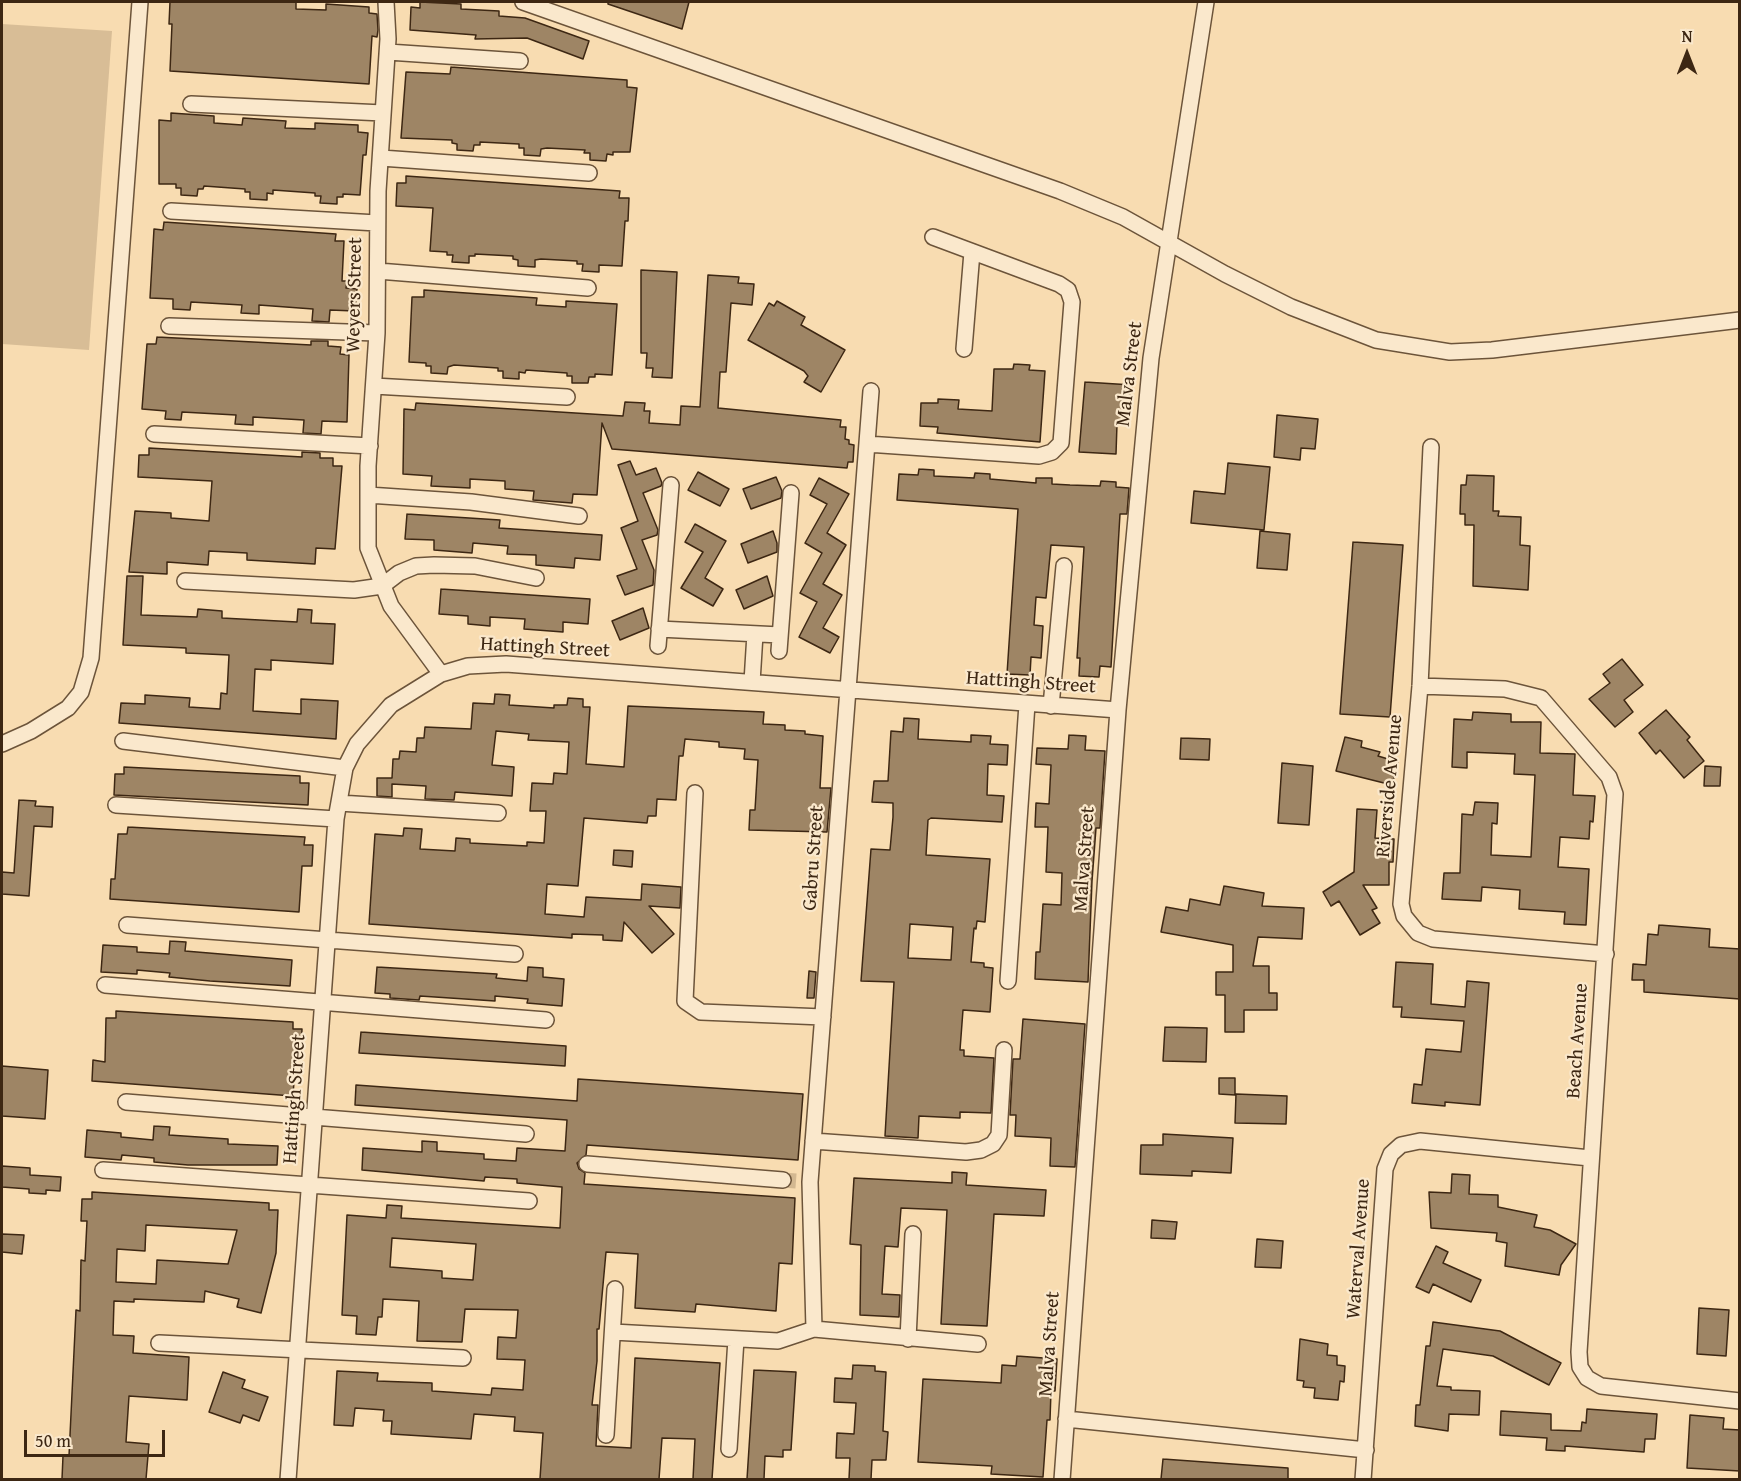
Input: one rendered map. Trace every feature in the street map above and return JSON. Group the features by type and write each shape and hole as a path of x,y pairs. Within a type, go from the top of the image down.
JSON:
{"street":[{"path":"2,744 31,731 68,708 81,692 91,658 140,2"},
{"name":"Weyers Street","path":"386,2 388,52 377,223 377,333 370,446 368,548 381,586 391,606 441,674"},
{"path":"523,2 1060,191 1123,217 1291,307 1376,340 1450,352 1492,350 1740,320"},
{"name":"Malva Street","path":"1062,1479 1118,710 1151,358 1206,2"},
{"path":"388,52 520,61"},
{"path":"191,104 383,113"},
{"path":"381,158 589,173"},
{"path":"171,211 377,223"},
{"path":"867,444 1039,456 1052,452 1060,443 1072,302 1068,290 1059,284 933,237"},
{"path":"964,349 972,252"},
{"path":"378,271 588,288"},
{"path":"169,326 377,333"},
{"path":"374,386 567,397"},
{"name":"Gabru Street","path":"814,1329 797,1181 813,1141 871,391"},
{"path":"154,434 370,446"},
{"name":"Riverside Avenue","path":"1431,447 1420,686 1401,904 1410,926 1418,933 1433,939 1606,954"},
{"path":"658,646 671,485"},
{"path":"779,651 791,493"},
{"path":"368,495 471,502 579,516"},
{"path":"185,581 325,590 381,586 399,573 416,566 434,565 476,566 536,578"},
{"path":"1051,706 1064,566"},
{"path":"659,629 780,635"},
{"path":"752,682 755,634"},
{"name":"Hattingh Street","path":"288,1479 337,811 345,768 357,744 391,705 441,674 468,666 506,664 1118,710"},
{"name":"Beach Avenue","path":"1420,686 1505,689 1541,698 1605,770 1615,794 1606,954 1590,1158 1579,1352 1582,1372 1601,1386 1740,1401"},
{"path":"1008,981 1027,704"},
{"path":"123,741 345,768"},
{"path":"695,793 685,1001 701,1012 823,1017"},
{"path":"116,805 498,813"},
{"path":"127,925 515,954"},
{"path":"105,985 546,1020"},
{"path":"813,1141 966,1152 981,1150 993,1144 999,1135 1004,1050"},
{"path":"126,1102 526,1134"},
{"name":"Waterval Avenue","path":"1364,1479 1385,1169 1396,1148 1420,1141 1590,1158"},
{"path":"587,1164 797,1181"},
{"path":"103,1170 529,1201"},
{"path":"908,1339 913,1234"},
{"path":"606,1436 615,1289"},
{"path":"613,1332 778,1341 814,1329 978,1344"},
{"path":"729,1449 736,1339"},
{"path":"159,1343 463,1358"},
{"path":"1066,1419 1365,1450"}],"shaded area":[{"path":"2,24 112,31 89,350 2,344"}],"building":[{"path":"170,2 296,2 296,9 326,10 326,4 369,7 369,13 377,14 378,30 377,37 372,36 369,84 170,71 172,24 169,24"},
{"path":"420,2 461,4 461,9 499,11 499,16 525,18 589,41 583,59 527,38 475,39 476,35 410,30 411,7 420,8"},
{"path":"608,2 689,2 682,29 608,4"},
{"path":"451,67 627,80 627,87 637,88 630,152 607,154 606,161 590,160 590,153 584,153 585,150 547,148 541,149 540,156 524,155 524,148 519,148 519,144 480,142 480,145 474,145 473,151 457,150 457,144 452,143 452,140 401,138 406,72 450,74"},
{"path":"171,113 214,116 214,123 242,125 243,118 286,121 285,128 315,129 315,123 358,125 358,132 368,133 366,155 363,155 360,195 343,194 343,197 337,197 337,204 320,203 321,196 315,196 315,193 273,190 273,194 267,193 267,200 250,199 250,192 245,192 245,189 204,186 203,189 198,189 197,196 181,195 181,188 176,188 176,184 159,184 159,120 171,121"},
{"path":"406,176 620,191 619,198 629,198 622,266 599,265 599,272 582,271 583,264 577,264 577,261 541,259 535,260 535,267 518,266 518,260 513,259 513,256 475,254 475,256 469,256 469,263 452,262 453,255 447,255 447,252 430,251 433,208 396,206 397,183 406,183"},
{"path":"164,222 336,234 335,241 344,241 342,281 347,281 346,288 357,289 355,311 330,310 329,322 312,321 313,309 259,305 259,314 241,313 242,305 191,302 190,310 173,309 173,299 150,298 154,229 163,230"},
{"path":"641,270 677,272 672,378 652,377 653,368 646,368 647,353 641,353"},
{"path":"708,275 739,277 738,283 754,284 752,305 731,303 726,372 720,372 718,408 841,420 840,427 846,427 845,439 849,440 849,444 854,445 853,462 848,462 847,468 612,449 602,423 597,495 573,494 572,503 533,500 534,491 505,489 505,481 470,479 470,488 431,486 432,476 403,474 404,409 415,410 416,403 623,416 625,402 645,403 644,411 650,411 649,423 680,425 681,406 700,407"},
{"path":"424,290 537,298 536,305 566,307 566,301 617,304 612,375 595,374 595,377 589,377 588,383 572,383 572,376 567,376 567,373 526,370 525,373 519,372 519,379 503,378 503,371 498,371 498,368 454,365 448,367 447,374 431,373 431,366 426,366 426,363 409,362 412,297 424,297"},
{"path":"777,301 805,317 801,325 845,350 821,392 804,382 808,376 804,371 748,340 769,303 774,306"},
{"path":"157,337 311,345 311,341 328,341 328,346 341,347 340,354 349,355 347,422 322,421 321,434 303,433 304,420 253,417 253,425 235,424 236,415 182,412 181,420 165,419 166,411 142,409 147,344 156,344"},
{"path":"1014,364 1030,365 1029,370 1045,371 1040,442 937,433 938,427 920,426 921,403 938,403 938,399 959,400 958,409 992,411 994,369 1013,369"},
{"path":"1085,382 1132,385 1129,425 1117,424 1116,454 1079,452"},
{"path":"1277,415 1318,419 1315,449 1301,448 1300,460 1274,457"},
{"path":"149,448 302,457 302,452 320,453 320,458 333,458 333,466 342,466 335,549 316,548 315,564 247,560 247,553 209,551 208,565 167,562 167,574 129,572 135,511 171,513 171,518 209,521 212,481 138,477 139,455 149,455"},
{"path":"630,461 636,475 656,468 662,483 661,486 643,493 658,530 657,535 642,540 654,570 653,585 625,595 617,576 637,569 621,528 638,521 618,465"},
{"path":"1228,463 1270,467 1264,530 1191,523 1194,491 1225,494"},
{"path":"919,469 934,470 934,476 974,478 975,473 990,474 990,479 1036,483 1036,478 1052,478 1052,484 1070,485 1100,486 1101,481 1116,482 1116,487 1129,488 1127,514 1120,514 1111,667 1100,666 1099,677 1079,676 1080,658 1077,658 1084,547 1051,545 1046,598 1036,597 1034,625 1043,626 1041,658 1031,657 1030,675 1007,674 1018,509 897,500 899,474 918,475"},
{"path":"698,472 729,489 720,506 688,490"},
{"path":"1467,475 1494,476 1493,511 1499,511 1498,516 1521,517 1520,545 1530,546 1528,590 1473,586 1474,525 1465,525 1465,514 1460,514 1461,485 1466,485"},
{"path":"776,477 782,491 781,498 751,509 743,489"},
{"path":"819,478 849,494 827,533 846,545 823,584 842,595 823,628 839,637 830,653 799,637 817,602 800,593 822,553 805,543 827,504 810,495"},
{"path":"407,514 500,520 499,528 602,535 600,560 575,558 574,568 536,565 536,555 507,554 508,546 473,543 472,553 434,550 434,540 405,539"},
{"path":"695,524 726,541 705,578 723,589 713,606 681,588 703,552 685,542"},
{"path":"773,531 777,552 748,563 741,544"},
{"path":"1260,531 1290,534 1287,570 1257,568"},
{"path":"1353,542 1403,545 1390,717 1340,714"},
{"path":"127,576 143,576 141,615 197,617 198,609 222,611 222,618 297,622 298,609 312,610 311,623 335,624 333,664 271,660 271,670 255,669 253,711 301,714 301,699 338,701 336,739 119,723 121,703 145,704 145,695 190,698 189,707 220,709 221,693 227,694 229,655 186,653 186,648 123,645"},
{"path":"767,576 773,596 744,609 736,590"},
{"path":"441,589 590,599 588,624 563,622 563,632 524,629 525,619 490,617 490,626 468,624 468,616 439,614"},
{"path":"643,608 649,628 620,640 612,621"},
{"path":"1622,659 1643,685 1624,700 1633,712 1615,727 1589,699 1610,683 1603,674"},
{"path":"495,694 510,695 509,705 554,708 554,705 567,705 568,698 583,699 583,707 590,707 586,764 624,767 628,706 764,712 763,724 785,725 785,730 805,731 805,734 823,736 820,788 831,788 827,832 749,830 750,810 755,810 758,760 744,759 745,749 719,747 719,742 685,739 683,756 679,756 676,800 657,799 656,816 648,816 647,823 584,818 578,886 547,884 545,914 584,917 586,897 641,900 642,884 681,887 680,908 649,906 674,934 652,953 624,922 622,941 603,940 603,935 572,934 572,938 369,924 375,834 403,836 404,828 422,829 420,849 455,851 456,838 470,839 470,843 527,846 527,842 544,843 546,811 530,811 532,783 553,784 554,773 567,774 569,742 528,740 529,734 496,731 492,765 514,767 512,796 455,792 454,800 425,799 426,786 392,784 392,797 377,796 377,778 392,778 393,759 399,759 400,751 416,752 417,738 424,738 425,727 471,729 473,703 494,704"},
{"path":"1666,710 1690,737 1687,740 1704,761 1684,778 1660,750 1656,754 1639,733"},
{"path":"1473,712 1511,714 1511,722 1541,722 1540,753 1575,754 1573,795 1595,796 1593,822 1590,821 1589,839 1560,837 1558,867 1589,869 1586,925 1564,924 1565,912 1519,909 1520,890 1482,887 1481,901 1442,899 1444,873 1460,873 1462,814 1473,815 1475,802 1498,803 1497,824 1492,823 1491,855 1531,857 1535,775 1514,774 1515,754 1467,752 1467,768 1452,767 1454,719 1472,720"},
{"path":"904,718 919,719 918,739 971,742 971,735 991,736 990,744 1008,745 1007,765 988,764 987,795 1004,796 1002,822 931,818 928,820 926,855 990,859 985,922 977,921 976,929 974,928 971,962 984,963 984,967 993,968 990,1012 963,1010 960,1050 964,1050 964,1056 994,1058 991,1113 960,1112 960,1118 919,1116 918,1138 885,1136 894,982 861,981 871,849 890,850 893,817 893,803 872,802 874,781 888,781 891,731 903,732","holes":["910,924 953,927 951,960 908,958"]},
{"path":"1069,735 1086,736 1085,750 1105,751 1100,828 1096,828 1092,881 1088,982 1035,979 1036,952 1040,952 1043,904 1061,905 1062,873 1046,872 1048,827 1035,827 1036,803 1049,804 1051,765 1036,764 1037,748 1068,749"},
{"path":"1345,737 1362,741 1361,747 1380,752 1378,756 1398,762 1392,785 1336,771"},
{"path":"1181,738 1210,739 1209,760 1180,759"},
{"path":"1282,763 1313,766 1309,825 1278,823"},
{"path":"1705,766 1721,767 1720,786 1704,786"},
{"path":"124,767 300,776 300,783 309,783 308,805 114,795 115,774 124,774"},
{"path":"19,800 36,801 35,806 53,807 52,827 34,826 29,896 2,894 2,872 14,873"},
{"path":"1357,809 1377,810 1375,838 1394,839 1393,862 1389,862 1389,885 1363,885 1377,908 1372,910 1380,923 1360,935 1339,901 1331,906 1323,892 1354,872"},
{"path":"128,827 305,837 304,845 313,845 312,866 302,866 299,912 110,899 111,879 115,879 118,834 127,834"},
{"path":"614,850 633,851 632,867 613,865"},
{"path":"1224,886 1264,893 1262,906 1304,908 1302,939 1258,937 1253,966 1269,966 1269,993 1277,993 1277,1010 1244,1010 1244,1032 1225,1032 1225,995 1216,995 1216,972 1233,972 1233,945 1161,932 1166,907 1188,911 1190,899 1220,905"},
{"path":"1659,925 1710,929 1709,947 1740,949 1740,999 1644,992 1644,980 1632,980 1633,964 1646,965 1648,934 1658,935"},
{"path":"170,941 186,942 185,951 292,960 290,986 169,977 170,973 137,970 137,974 101,972 103,945 137,947 137,952 169,954"},
{"path":"1396,962 1433,964 1431,1004 1465,1007 1467,981 1489,983 1480,1105 1445,1102 1445,1106 1412,1103 1414,1084 1422,1085 1426,1049 1461,1052 1464,1021 1401,1017 1402,1007 1393,1007"},
{"path":"377,967 497,974 496,978 527,981 528,967 543,968 543,977 564,979 562,1006 527,1003 528,999 495,996 495,1001 420,996 419,1000 390,998 390,994 375,993"},
{"path":"809,971 816,972 814,998 807,998"},
{"path":"116,1011 293,1022 293,1029 302,1029 301,1051 296,1051 293,1096 92,1081 93,1060 105,1062 106,1018 116,1018"},
{"path":"1023,1019 1085,1024 1075,1167 1050,1166 1051,1138 1015,1136 1016,1115 1010,1115 1013,1059 1020,1059"},
{"path":"1165,1027 1207,1028 1206,1062 1163,1061"},
{"path":"361,1032 566,1046 565,1066 359,1053"},
{"path":"2,1066 48,1070 45,1119 2,1116"},
{"path":"1219,1078 1235,1078 1235,1095 1219,1094"},
{"path":"578,1079 803,1094 798,1160 587,1145 586,1155 577,1163 579,1169 585,1173 584,1184 795,1198 792,1264 779,1263 776,1311 696,1304 695,1312 635,1308 638,1254 606,1252 599,1329 597,1329 597,1361 592,1405 598,1405 596,1446 631,1448 635,1358 720,1363 712,1479 693,1479 695,1439 662,1438 659,1479 540,1479 543,1433 514,1431 515,1417 474,1414 471,1439 391,1434 392,1421 383,1421 384,1410 355,1408 353,1426 334,1425 337,1371 378,1373 377,1381 432,1383 432,1391 491,1395 492,1388 523,1390 525,1360 497,1359 498,1337 516,1338 518,1310 465,1309 462,1342 417,1341 419,1301 383,1299 382,1317 378,1317 376,1335 356,1334 357,1316 342,1315 347,1215 386,1218 387,1205 402,1206 401,1218 560,1228 562,1187 517,1183 517,1179 485,1177 484,1181 362,1170 363,1148 422,1152 422,1141 437,1142 437,1151 484,1154 484,1159 516,1161 517,1148 565,1151 567,1120 355,1105 356,1085 577,1101","holes":["392,1238 476,1244 473,1280 442,1278 442,1271 390,1267"]},
{"path":"1236,1094 1287,1096 1286,1124 1235,1123"},
{"path":"154,1126 170,1127 169,1135 228,1139 228,1144 278,1146 277,1165 188,1165 154,1162 154,1158 122,1155 121,1160 85,1157 87,1130 121,1133 121,1137 153,1140"},
{"path":"1163,1134 1233,1138 1231,1173 1192,1171 1192,1176 1140,1174 1141,1145 1163,1145"},
{"path":"2,1166 30,1168 30,1175 61,1177 60,1191 46,1190 46,1194 29,1193 29,1189 2,1187"},
{"path":"952,1172 967,1173 966,1185 1046,1190 1044,1216 994,1214 987,1326 941,1324 947,1210 901,1208 898,1247 885,1246 882,1294 900,1295 899,1317 860,1315 861,1245 850,1244 854,1178 952,1183"},
{"path":"1452,1174 1470,1175 1469,1194 1498,1195 1498,1207 1537,1215 1534,1227 1550,1230 1576,1244 1561,1265 1559,1275 1505,1266 1507,1243 1496,1241 1497,1233 1431,1228 1429,1192 1451,1193"},
{"path":"92,1192 269,1203 269,1210 278,1210 276,1253 261,1313 237,1307 239,1299 205,1291 204,1302 134,1299 134,1302 114,1301 113,1335 134,1336 133,1353 189,1357 187,1400 129,1396 126,1442 149,1444 146,1479 62,1479 63,1456 69,1456 76,1310 80,1311 81,1260 85,1261 87,1221 81,1221 82,1199 92,1199","holes":["146,1225 237,1230 228,1264 157,1260 156,1284 116,1282 117,1249 145,1251"]},
{"path":"1152,1220 1177,1222 1175,1239 1151,1238"},
{"path":"2,1234 24,1235 22,1254 2,1252"},
{"path":"1257,1239 1283,1241 1281,1268 1255,1267"},
{"path":"1436,1246 1448,1252 1443,1263 1481,1280 1471,1302 1433,1284 1429,1293 1416,1287"},
{"path":"1699,1308 1729,1310 1726,1356 1697,1354"},
{"path":"1433,1322 1500,1331 1561,1363 1549,1385 1493,1356 1443,1349 1437,1386 1451,1387 1451,1390 1480,1391 1479,1415 1449,1414 1448,1431 1415,1426 1416,1405 1420,1405 1426,1346 1430,1346"},
{"path":"1300,1339 1328,1344 1327,1355 1337,1356 1337,1365 1345,1366 1344,1382 1340,1381 1338,1400 1314,1398 1315,1388 1303,1387 1304,1381 1297,1380"},
{"path":"1017,1356 1057,1359 1055,1391 1051,1391 1050,1420 1047,1420 1043,1477 991,1474 992,1466 918,1462 923,1379 1001,1383 1002,1365 1016,1366"},
{"path":"853,1365 875,1366 875,1371 886,1372 883,1431 888,1432 886,1460 872,1460 871,1479 849,1479 850,1458 836,1458 837,1433 854,1434 856,1403 834,1402 835,1378 852,1379"},
{"path":"754,1370 796,1372 791,1450 783,1450 783,1457 765,1456 764,1479 747,1479"},
{"path":"223,1372 245,1380 242,1388 268,1397 259,1421 243,1415 240,1423 209,1412"},
{"path":"1587,1409 1657,1414 1655,1439 1645,1439 1644,1452 1565,1446 1565,1451 1546,1450 1547,1438 1500,1435 1501,1411 1551,1414 1551,1430 1581,1431 1582,1422 1586,1423"},
{"path":"1690,1415 1724,1418 1723,1429 1740,1430 1740,1471 1687,1468"},
{"path":"1163,1459 1288,1468 1288,1479 1161,1479"}],"tunnel":[{"path":"783,1180 796,1181"}]}
